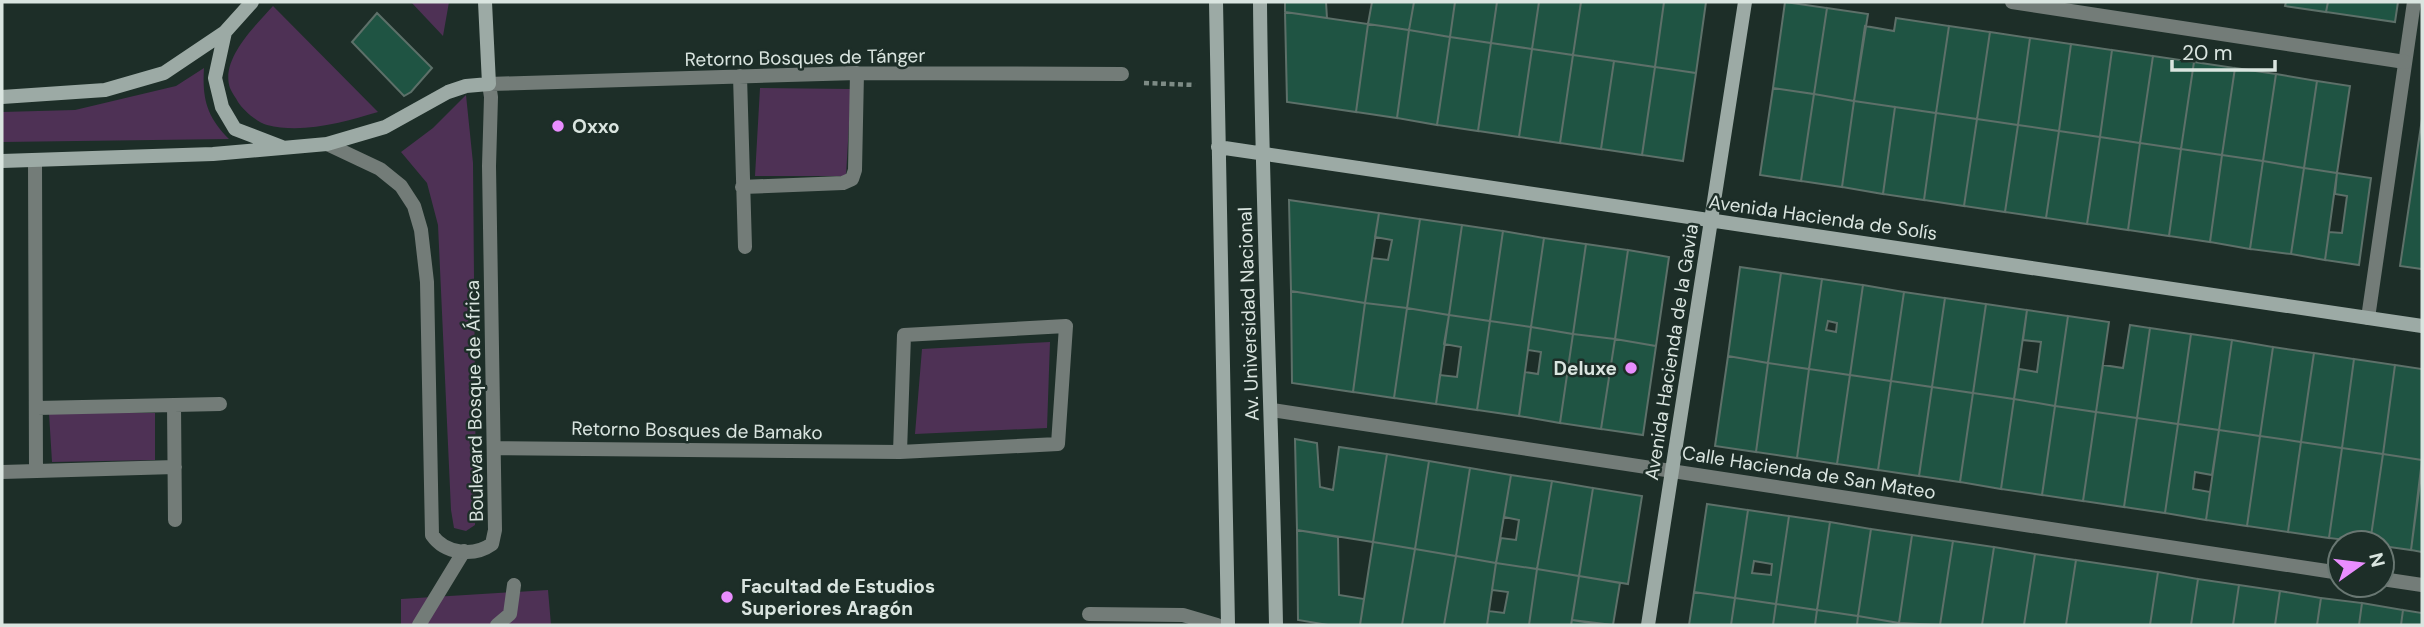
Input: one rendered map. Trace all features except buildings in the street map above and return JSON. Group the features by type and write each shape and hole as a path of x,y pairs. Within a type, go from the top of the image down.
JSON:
{"street":[{"path":"2,97 105,90 164,73 225,32 252,2"},
{"name":"Boulevard Bosque de África","path":"327,144 380,169 401,186 414,206 421,229 427,282 430,526 438,544 446,550 481,550 492,544 495,538 489,180 491,97 485,2"},
{"name":"Av. Universidad Nacional","path":"1216,2 1228,625"},
{"name":"Av. Universidad Nacional","path":"1259,2 1276,625"},
{"name":"Avenida Hacienda de la Gavia","path":"1648,625 1745,2"},
{"path":"2012,2 2405,62"},
{"path":"2368,318 2414,2"},
{"path":"225,32 215,78 222,107 235,129 287,149"},
{"path":"742,187 843,183 852,179 855,170 857,73"},
{"name":"Retorno Bosques de Tánger","path":"489,84 857,73 1122,74"},
{"path":"740,76 744,247"},
{"path":"2,161 213,154 327,144 385,127 448,92 466,86 489,84"},
{"name":"Avenida Hacienda de Solís","path":"1217,146 2422,326"},
{"path":"35,161 36,471"},
{"name":"Retorno Bosques de Bamako","path":"495,448 900,452 1058,444 1066,326 904,335 900,452"},
{"path":"37,408 220,404"},
{"path":"174,405 176,520"},
{"name":"Calle Hacienda de San Mateo","path":"1272,410 2326,571"},
{"path":"2,472 175,467"},
{"path":"419,625 464,551"},
{"path":"2396,581 2422,585"},
{"path":"497,625 510,614 514,584"},
{"path":"1089,614 1183,615 1217,625"}],"path":[{"path":"1122,74 1138,83 1216,85"}],"shaded area":[{"path":"411,2 449,2 443,36"},
{"path":"273,6 378,112 337,123 295,128 263,124 243,109 230,88 230,66 241,43"},
{"path":"204,68 204,89 208,107 229,139 2,142 2,112 75,110 176,86"},
{"path":"760,88 851,89 846,176 755,176"},
{"path":"466,95 473,163 476,504 475,525 466,531 454,528 451,510 438,225 427,183 401,152 433,128"},
{"path":"1050,342 1047,428 915,434 922,349"},
{"path":"49,413 155,413 155,460 52,462"},
{"path":"548,590 551,625 401,625 401,599"}],"place":[{"name":"Oxxo","path":"558,126"},
{"name":"Deluxe","path":"1631,368"},
{"name":"Facultad de Estudios Superiores Aragón","path":"727,597"}]}
